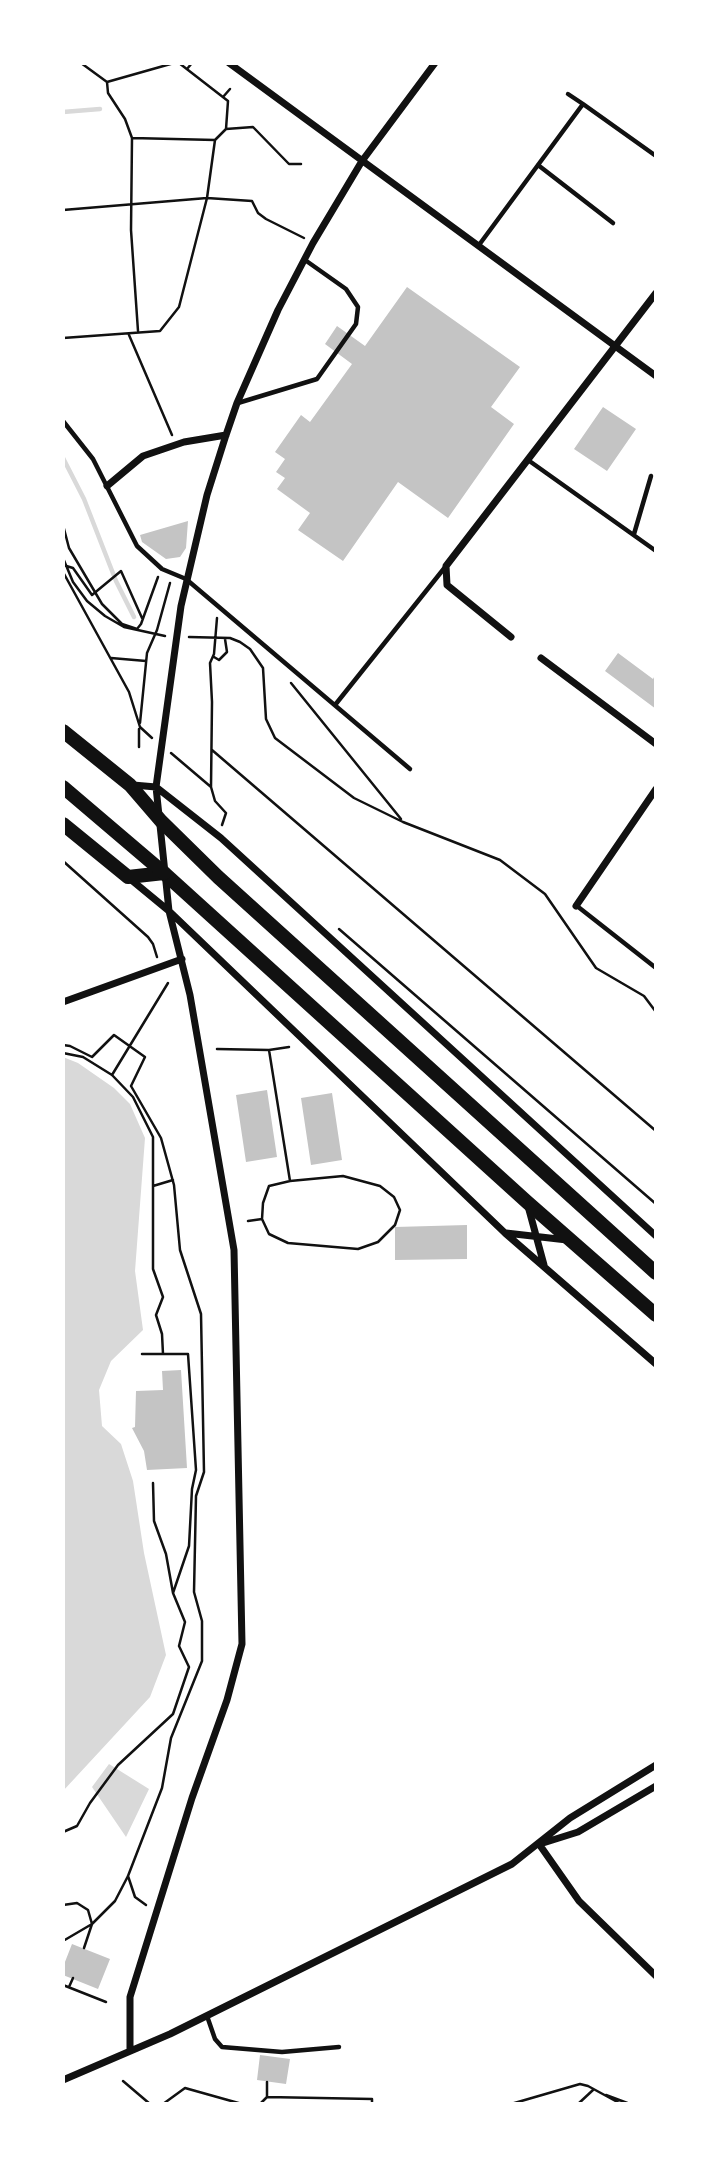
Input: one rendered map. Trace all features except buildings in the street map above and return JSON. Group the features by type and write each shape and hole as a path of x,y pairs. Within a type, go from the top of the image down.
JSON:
{"main road":[{"path":"63,731 130,785 160,821 226,884 656,1272"},
{"path":"63,787 164,873 527,1202 656,1315"},
{"path":"63,824 128,877 164,873"}],"street":[{"path":"229,63 656,376"},
{"path":"130,2050 130,1997 192,1798 227,1700 242,1644 234,1250 182,959 169,911 156,787 160,744 186,579 207,495 237,403 278,310 313,243 362,161 435,63"},
{"path":"511,637 447,585 446,566 656,293"},
{"path":"107,486 143,456 175,445 226,435"},
{"path":"541,658 656,744"},
{"path":"130,785 156,787 221,838 656,1236"},
{"path":"576,906 656,789"},
{"path":"128,877 169,911 505,1233 656,1364"},
{"path":"63,1002 182,959"},
{"path":"527,1202 545,1269"},
{"path":"505,1233 571,1240"},
{"path":"63,2080 149,2044 512,1864 570,1818 656,1765"},
{"path":"539,1844 578,1832 656,1786"},
{"path":"539,1844 579,1901 656,1976"}],"lane":[{"path":"568,94 656,156"},
{"path":"478,246 583,104"},
{"path":"538,165 613,223"},
{"path":"237,403 317,379 356,324 358,307 346,289 304,260"},
{"path":"63,421 93,458 137,546 162,569 186,579 410,769"},
{"path":"528,460 656,551"},
{"path":"634,534 651,476"},
{"path":"335,705 446,566"},
{"path":"576,906 656,968"},
{"path":"207,2016 215,2039 222,2046 282,2052 339,2047"}],"path":[{"path":"81,63 107,82 108,93 125,119 132,138 138,331"},
{"path":"107,82 177,63 228,101 226,129"},
{"path":"187,69 192,63"},
{"path":"223,97 230,89"},
{"path":"63,338 160,331 179,307 207,198 215,140 226,129 253,127 289,164 301,164"},
{"path":"132,138 215,140"},
{"path":"63,210 207,198 252,201 258,213 266,219 313,243"},
{"path":"129,333 175,445"},
{"path":"63,525 69,548 102,604 122,624 137,629 141,624 160,574 170,584 146,661 139,747"},
{"path":"63,558 73,582 87,601 105,616 124,627 167,637"},
{"path":"63,565 73,568 92,595 121,571 142,618"},
{"path":"63,572 129,692 139,727 211,787"},
{"path":"225,638 228,652 215,660 217,612 228,621"},
{"path":"179,637 225,638 240,642 250,649 263,668 266,719 275,738 354,798 403,822 500,860 545,894 596,968 644,996 656,1012"},
{"path":"214,654 210,663 211,787 215,801 226,813 222,827"},
{"path":"111,659 146,661"},
{"path":"286,676 403,822"},
{"path":"211,749 656,1131"},
{"path":"63,861 148,937 157,957"},
{"path":"335,925 656,1204"},
{"path":"112,1075 168,983"},
{"path":"63,1045 92,1057 114,1035 145,1057 131,1086 161,1138 173,1180 180,1250 201,1314 204,1472 196,1496 194,1592 202,1621 202,1661 171,1738 162,1788 128,1877 115,1901 92,1924 63,1941"},
{"path":"217,1049 269,1050 289,1047"},
{"path":"269,1050 290,1181"},
{"path":"63,1052 83,1057 112,1075 133,1097 153,1137 153,1269 163,1297 156,1315 162,1334 163,1354"},
{"path":"344,1176 380,1186 394,1197 400,1210 395,1225 378,1242 358,1249 288,1243 269,1234 262,1219 263,1203 269,1186 290,1181 344,1176"},
{"path":"153,1186 173,1180"},
{"path":"248,1221 262,1219"},
{"path":"142,1354 188,1354 196,1470 191,1489 189,1546 173,1593"},
{"path":"63,1832 77,1826 118,1765 173,1714 189,1667 179,1646 185,1622 173,1593 166,1554 154,1521 153,1483"},
{"path":"191,1489 196,1496"},
{"path":"184,1683 192,1686"},
{"path":"177,1702 185,1704"},
{"path":"128,1877 135,1897 157,1911"},
{"path":"63,1905 77,1903 88,1910 92,1924 84,1948"},
{"path":"69,1987 73,1979"},
{"path":"63,1985 106,2002"},
{"path":"123,2081 150,2104"},
{"path":"260,2104 267,2096 267,2082"},
{"path":"511,2104 580,2084 589,2086 621,2104"},
{"path":"163,2104 185,2088 242,2104"},
{"path":"578,2104 592,2090 630,2104"},
{"path":"267,2096 288,2099 372,2099 372,2104"},
{"path":"288,2099 288,2104"}],"shaded area":[{"path":"63,1057 78,1063 114,1088 130,1104 145,1138 135,1271 143,1330 111,1361 99,1390 102,1426 121,1444 133,1481 144,1553 166,1655 150,1697 63,1791"},
{"path":"109,1764 149,1789 126,1837 92,1787"}],"waterway":[{"path":"63,112 100,109"},
{"path":"63,458 84,499 116,581 134,617"}]}
